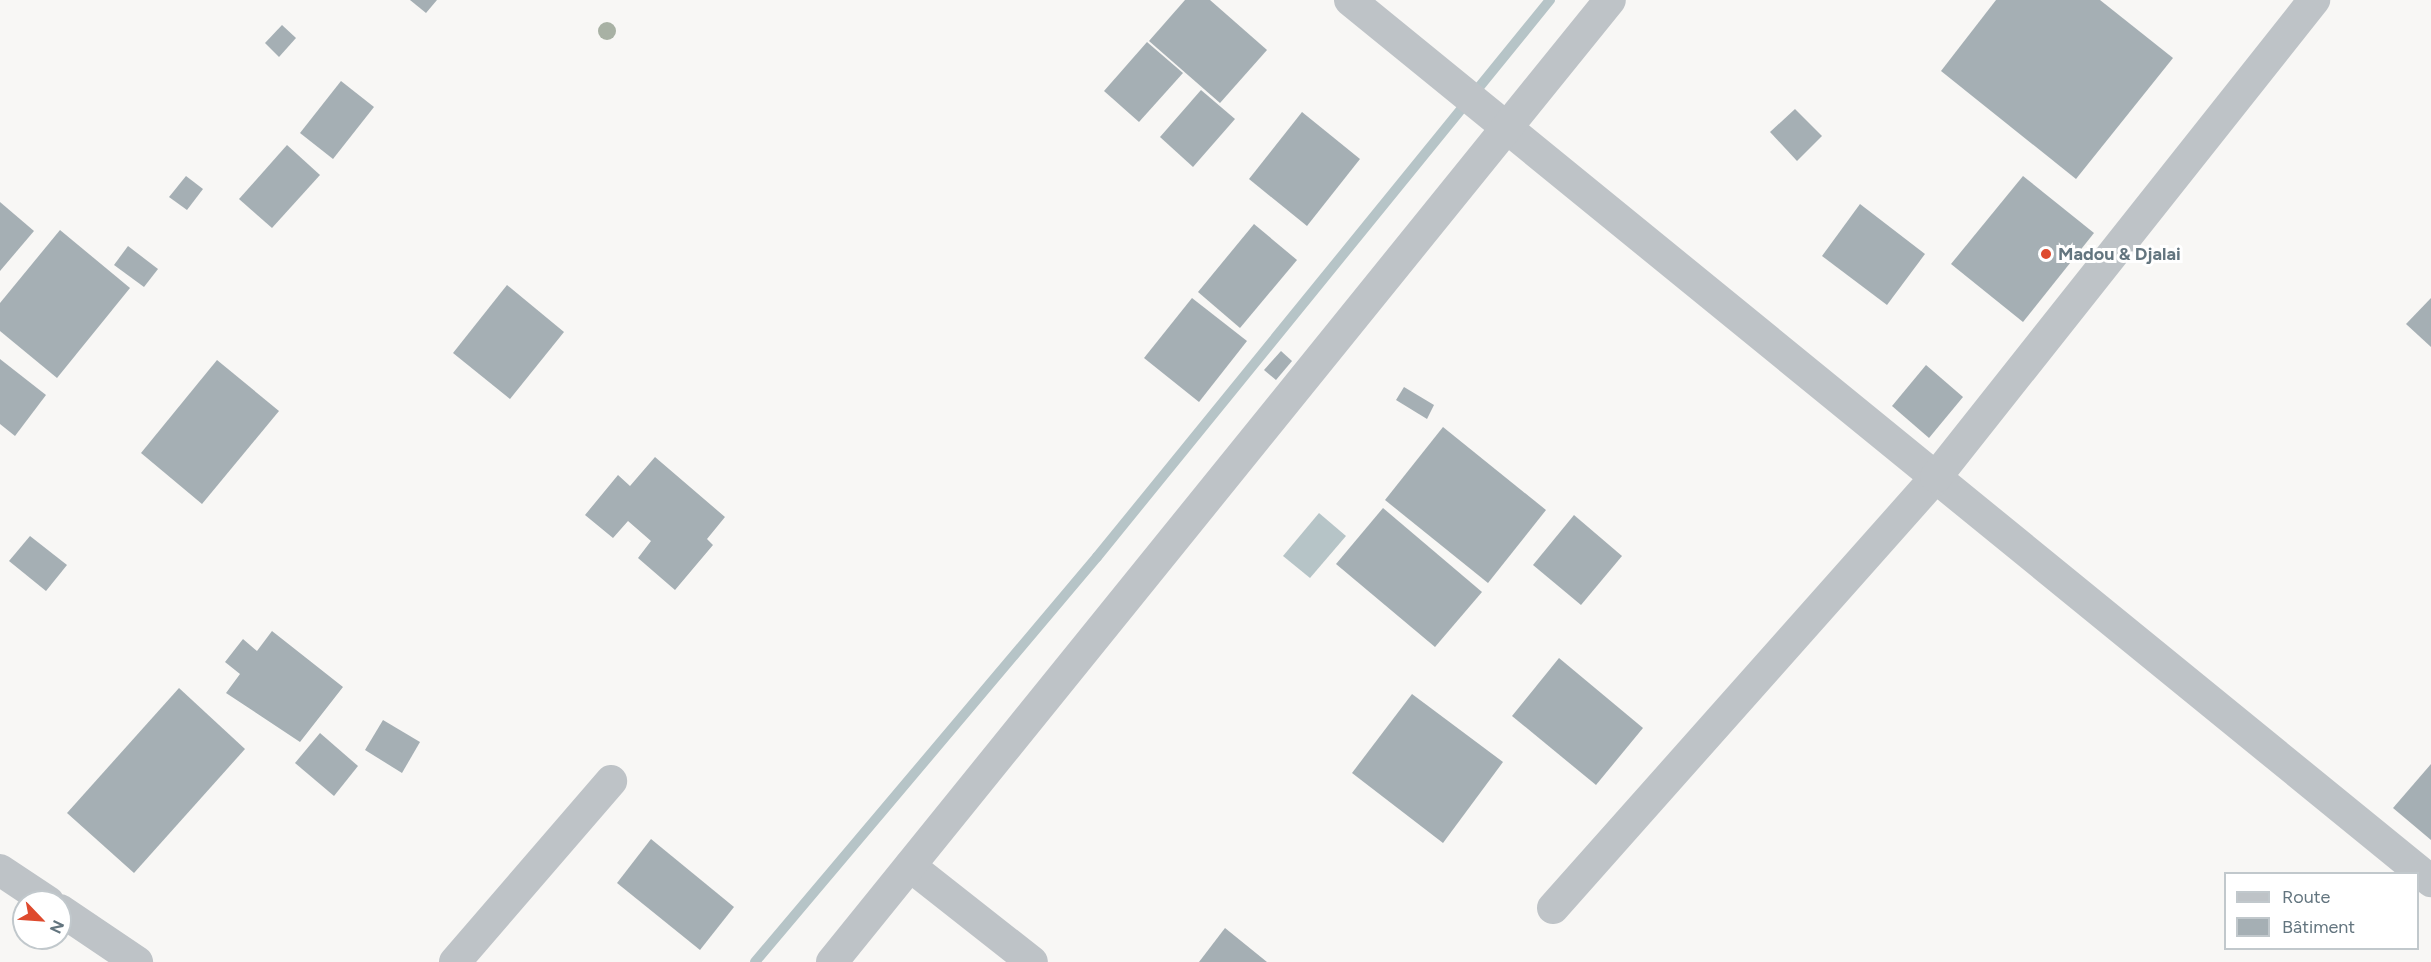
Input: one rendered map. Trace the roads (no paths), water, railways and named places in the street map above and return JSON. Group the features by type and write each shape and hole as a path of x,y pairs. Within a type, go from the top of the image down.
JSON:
{"street":[{"path":"1350,0 2431,881"},
{"path":"832,962 1509,129 1610,0"},
{"path":"1553,908 1936,477 2314,0"},
{"path":"455,962 611,781"},
{"path":"910,866 1032,962"},
{"path":"0,870 30,890"},
{"path":"72,918 137,962"}],"waterway":[{"path":"755,962 1097,557 1550,0"}],"place":[{"name":"Madou & Djalai","path":"2046,254"}]}
